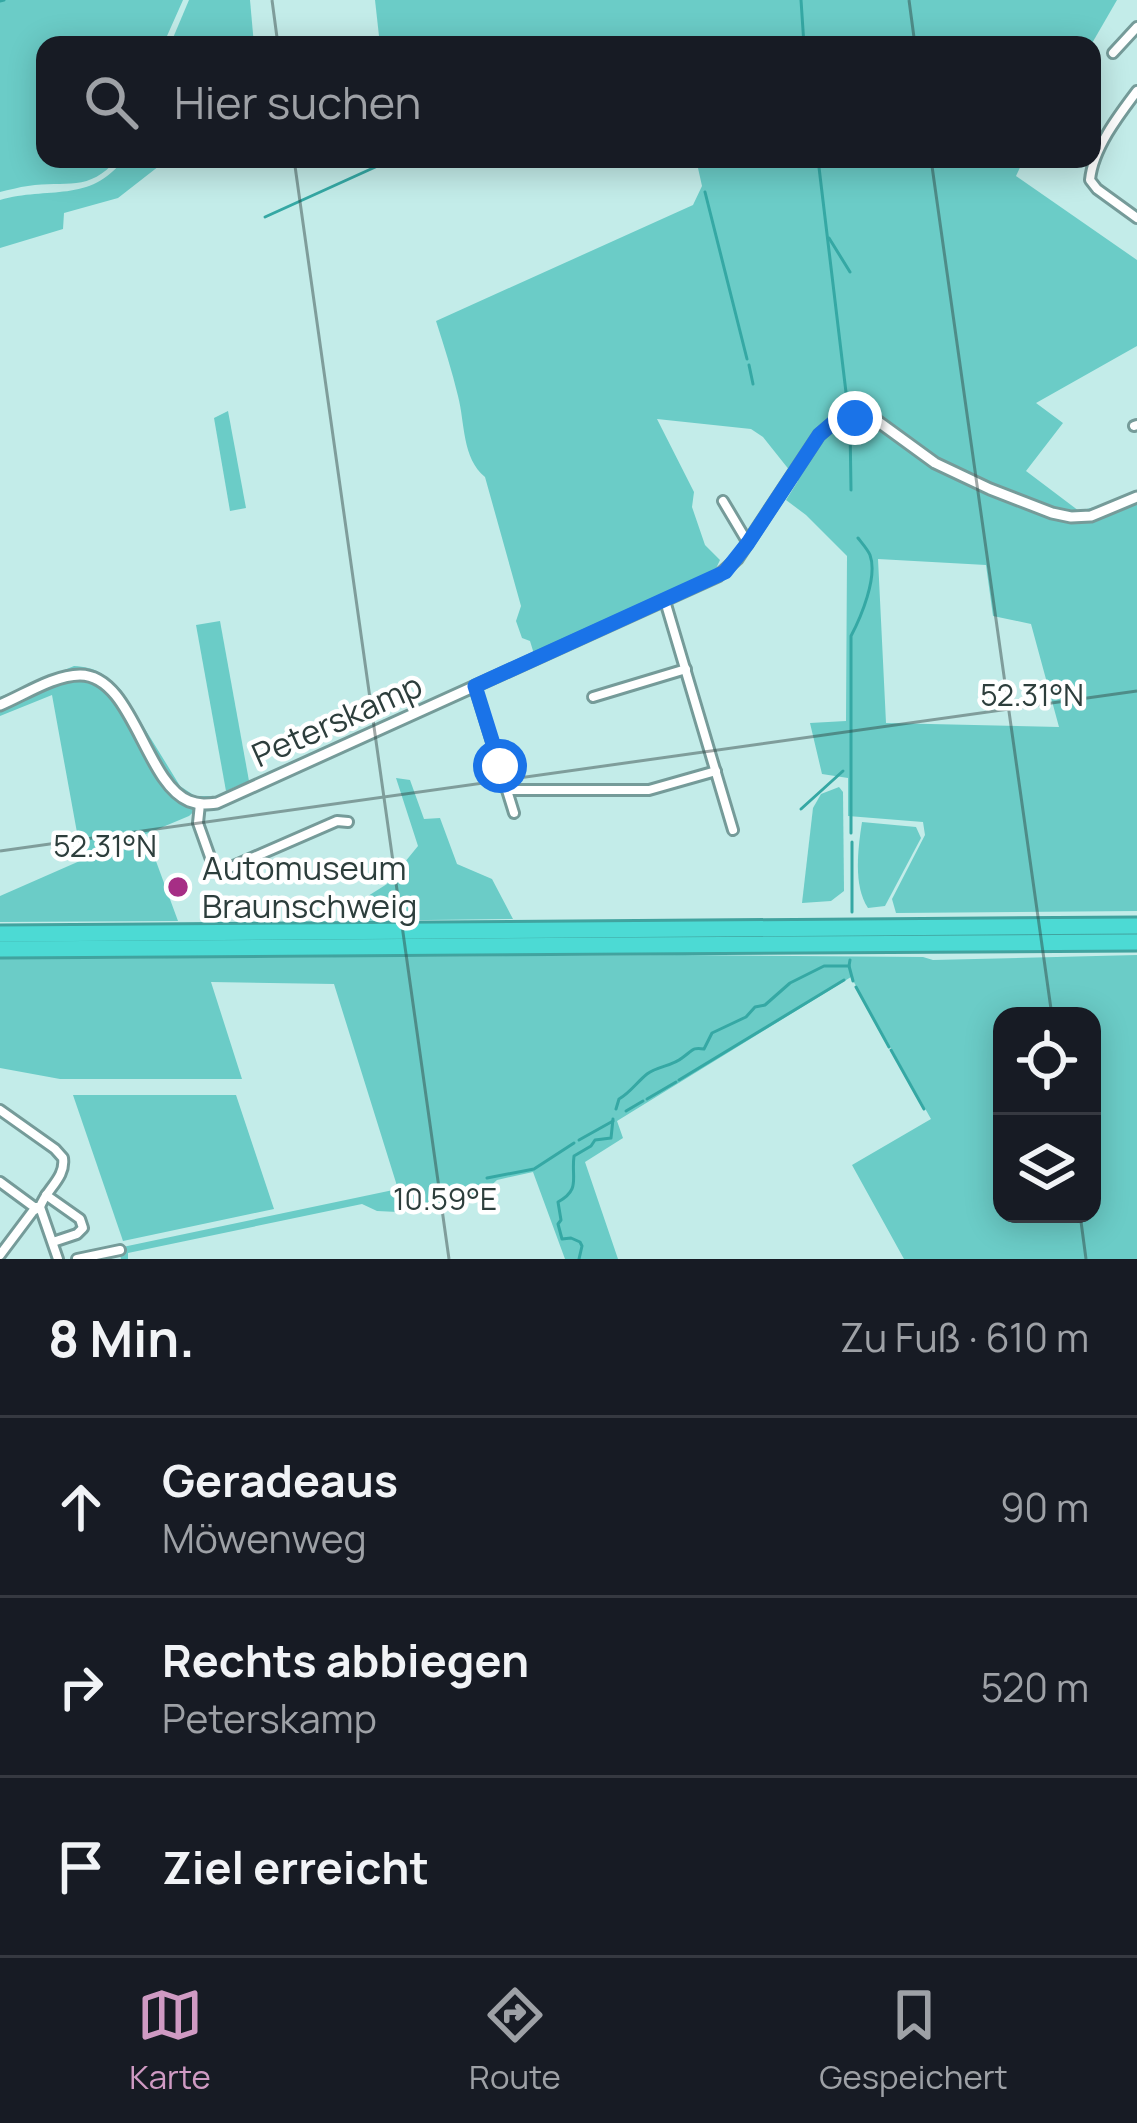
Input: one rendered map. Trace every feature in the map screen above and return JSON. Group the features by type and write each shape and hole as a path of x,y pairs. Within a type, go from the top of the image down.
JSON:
{"highway":[{"path":"0,934 1137,926"},
{"path":"0,950 1137,942"}],"street":[{"path":"1113,53 1137,27"},
{"path":"1101,148 1137,91"},
{"path":"1092,168 1090,180 1097,189 1137,218"},
{"name":"Peterskamp","path":"200,804 230,798 725,572 819,435 833,423 870,418 935,463 1052,514 1091,516 1137,497"},
{"path":"723,501 748,543"},
{"path":"664,601 734,830"},
{"path":"593,697 686,669"},
{"path":"0,705 68,677 82,675 108,688 173,789 200,804 199,826 214,868 222,872 337,821 348,822"},
{"path":"475,686 514,813"},
{"path":"507,790 649,790 716,771"},
{"path":"0,1110 62,1156 64,1169 0,1255"},
{"path":"0,1182 40,1207"},
{"path":"46,1195 83,1225 81,1232 53,1242"},
{"path":"40,1207 58,1259"},
{"path":"77,1259 120,1250"}],"shaded area":[{"path":"0,0 183,0 167,36 36,36 36,168 109,168 87,181 0,192"},
{"path":"189,0 250,0 253,36 174,36"},
{"path":"375,0 1117,0 1096,36 379,36"},
{"path":"116,168 156,168 118,198 64,213 63,229 0,248 0,200 82,188"},
{"path":"698,168 1020,168 1016,176 1137,260 1137,346 1036,403 1063,423 1026,471 1079,511 1137,496 1137,911 896,913 892,899 925,835 923,822 848,816 848,778 822,774 810,723 846,721 847,556 786,500 798,481 751,429 657,419 694,492 692,507 705,545 720,560 712,577 534,654 530,641 522,638 516,621 521,606 485,477 468,450 436,321 693,205 702,186","holes":["878,559 986,565 993,616 1031,624 1059,727 886,723"]},
{"path":"228,411 246,508 230,511 214,418"},
{"path":"220,621 249,781 226,791 196,625"},
{"path":"74,666 94,670 116,684 180,786 195,796 211,796 189,816 146,834 178,921 0,922 0,896 82,860 52,695 0,716 0,697"},
{"path":"396,778 410,780 424,819 440,818 457,864 492,879 513,919 345,921 341,913 387,884 418,846"},
{"path":"839,787 843,792 844,891 831,901 802,903 813,808 821,794"},
{"path":"862,822 916,827 921,838 885,906 868,908 860,889"},
{"path":"682,955 933,960 1137,955 1137,1259 904,1259 852,1165 931,1119 851,977 617,1121 623,1138 585,1162 618,1259 565,1259 533,1172 497,1180 482,1194 441,1204 417,1201 398,1212 362,1204 128,1253 128,1259 121,1259 118,1248 398,1189 334,984 211,982 242,1079 60,1079 0,1068 0,959"},
{"path":"73,1095 236,1095 274,1209 123,1241"}],"waterway":[{"path":"0,1 4,0"},
{"path":"801,0 803,36"},
{"path":"265,217 373,168"},
{"path":"819,168 848,409"},
{"path":"705,192 747,359"},
{"path":"829,238 850,272"},
{"path":"749,365 753,384"},
{"path":"850,425 851,490"},
{"path":"851,833 851,636 872,574 870,555 858,538"},
{"path":"801,809 843,771"},
{"path":"852,842 852,912"},
{"path":"616,1109 619,1099 647,1074 697,1048 704,1049 712,1033 765,1005 790,983 824,966 849,966 850,960"},
{"path":"849,966 853,981"},
{"path":"679,1080 844,980"},
{"path":"856,987 889,1047"},
{"path":"891,1050 924,1109"},
{"path":"647,1099 676,1082"},
{"path":"626,1111 643,1101"},
{"path":"579,1259 580,1242 562,1239 558,1202 572,1188 574,1156 595,1140 611,1138 613,1119"},
{"path":"579,1140 613,1121"},
{"path":"487,1178 534,1169 574,1143"}],"place":[{"name":"Automuseum Braunschweig","path":"178,887"}],"route":[{"path":"500,766 475,686 725,572 819,435 833,423 855,418"}]}
